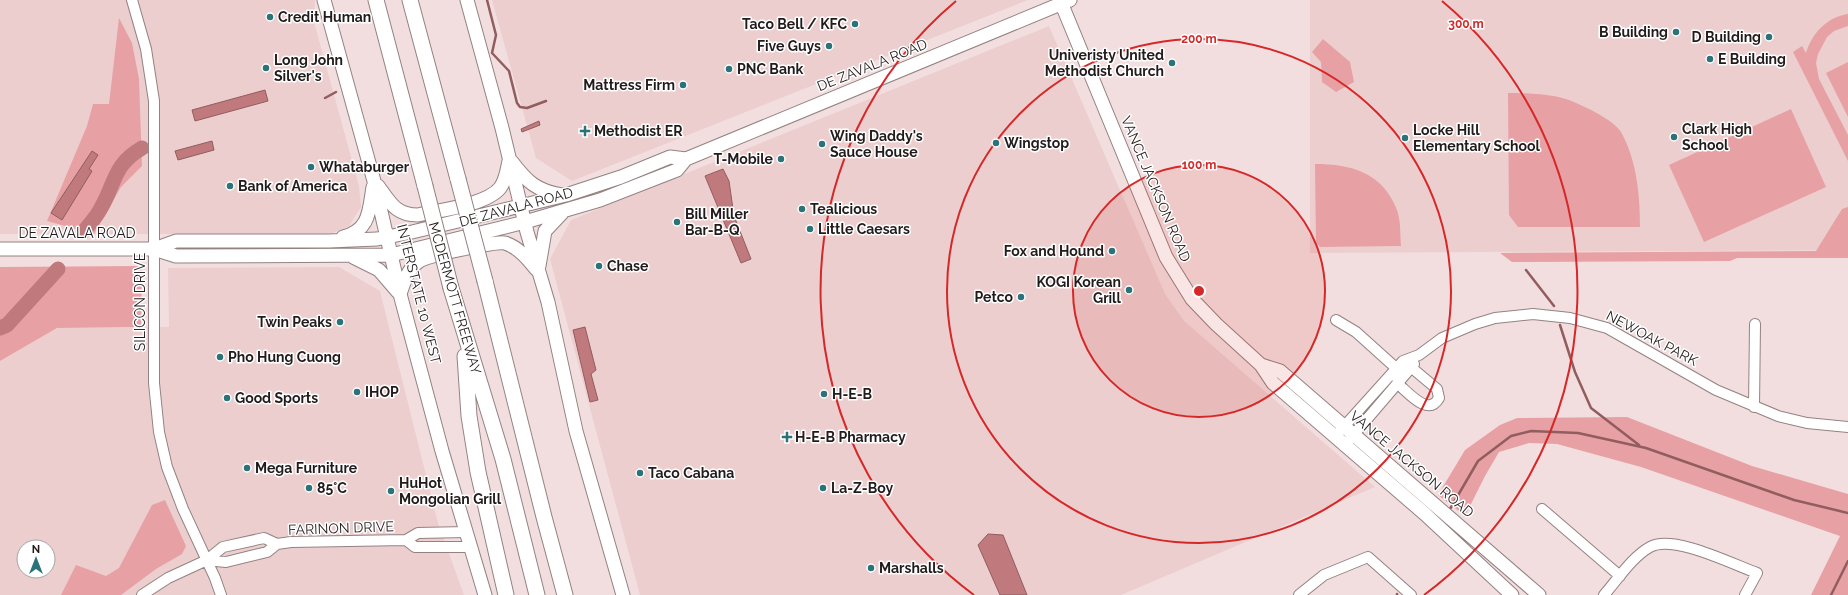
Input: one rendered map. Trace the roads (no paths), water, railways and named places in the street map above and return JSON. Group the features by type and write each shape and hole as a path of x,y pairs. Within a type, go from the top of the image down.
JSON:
{"highway":[{"name":"MCDERMOTT FREEWAY","path":"376,0 451,288 503,459 537,595"},
{"path":"410,0 485,282 565,595"},
{"path":"419,0 437,103"},
{"path":"463,330 469,416 478,472 506,595"},
{"path":"544,517 576,595"}],"main road":[{"name":"INTERSTATE 10 WEST","path":"324,0 374,181 400,294 470,547 485,595"},
{"path":"467,0 551,317 576,431 623,595"},
{"name":"DE ZAVALA ROAD","path":"0,249 154,249 176,256 391,255 525,222 614,195 677,170 686,159 1064,1"},
{"name":"VANCE JACKSON ROAD","path":"1064,1 1166,257 1182,284 1203,311 1261,365 1273,383 1425,514 1512,595"},
{"name":"DE ZAVALA ROAD","path":"154,249 176,241 329,241 387,237 566,195 621,177 670,157 686,159"},
{"path":"374,181 396,210 407,215 418,215 484,200 500,189 509,159"},
{"path":"509,159 527,180 540,189 566,195"},
{"path":"329,241 354,234 364,226 369,215 374,181"},
{"path":"538,272 545,231 565,211"},
{"path":"400,294 405,277 419,261 492,243 504,243 516,248 538,272"},
{"path":"350,255 379,270 400,294"},
{"name":"VANCE JACKSON ROAD","path":"1261,365 1280,371 1539,595"}],"street":[{"name":"SILICON DRIVE","path":"132,0 146,49 154,101 154,383 160,438 169,473 183,509 207,560 221,595"},
{"name":"NEWOAK PARK","path":"1340,442 1344,427 1403,361 1419,355 1442,338 1475,324 1494,318 1533,314 1570,318 1607,328 1716,390 1778,416 1807,423 1848,427"},
{"path":"1336,320 1356,332 1396,368 1398,384 1422,404 1431,406 1436,403 1439,398 1437,389 1412,368 1396,368"},
{"path":"1754,407 1755,324"},
{"name":"NEWOAK PARK","path":"1340,442 1354,436 1412,368 1419,355"},
{"path":"1542,509 1620,576"},
{"name":"FARINON DRIVE","path":"142,595 168,578 207,560 224,547 242,542 264,538 277,544 406,540 418,533 466,532"},
{"name":"FARINON DRIVE","path":"406,540 415,547 470,547"},
{"path":"1604,595 1639,554 1651,546 1663,542 1680,544 1757,573 1745,595"},
{"name":"FARINON DRIVE","path":"207,560 226,562 267,552 277,544"},
{"path":"1299,595 1324,575 1368,557 1411,595"}],"waterway":[{"path":"487,0 496,35 492,53 509,71 517,103 520,107 527,108 546,101"},
{"path":"325,98 336,92"},
{"path":"84,231 106,199 120,168 125,161 142,148"},
{"path":"0,328 7,325 58,269"},
{"path":"1526,270 1554,306"},
{"path":"1560,325 1575,372 1591,408 1639,445"},
{"path":"1450,509 1478,461 1511,436 1531,431 1578,433 1646,448 1794,500 1848,513"},
{"path":"1831,595 1848,561"}],"place":[{"name":"Credit Human","path":"270,17"},
{"name":"Taco Bell / KFC","path":"855,24"},
{"name":"B Building","path":"1676,32"},
{"name":"D Building","path":"1769,37"},
{"name":"Five Guys","path":"829,46"},
{"name":"E Building","path":"1710,59"},
{"name":"Univeristy United Methodist Church","path":"1172,63"},
{"name":"Long John Silver's","path":"266,68"},
{"name":"PNC Bank","path":"729,69"},
{"name":"Mattress Firm","path":"683,85"},
{"name":"Methodist ER","path":"585,131"},
{"name":"Clark High School","path":"1674,137"},
{"name":"Locke Hill Elementary School","path":"1405,138"},
{"name":"Wingstop","path":"996,143"},
{"name":"Wing Daddy's Sauce House","path":"822,144"},
{"name":"T-Mobile","path":"781,159"},
{"name":"Whataburger","path":"311,167"},
{"name":"Bank of America","path":"230,186"},
{"name":"Tealicious","path":"802,209"},
{"name":"Bill Miller Bar-B-Q","path":"677,222"},
{"name":"Little Caesars","path":"810,229"},
{"name":"Fox and Hound","path":"1112,251"},
{"name":"Chase","path":"599,266"},
{"name":"KOGI Korean Grill","path":"1129,290"},
{"name":"Petco","path":"1021,297"},
{"name":"Twin Peaks","path":"340,322"},
{"name":"Pho Hung Cuong","path":"220,357"},
{"name":"IHOP","path":"357,392"},
{"name":"H-E-B","path":"824,394"},
{"name":"Good Sports","path":"227,398"},
{"name":"H-E-B Pharmacy","path":"787,437"},
{"name":"Mega Furniture","path":"247,468"},
{"name":"Taco Cabana","path":"640,473"},
{"name":"85°C","path":"309,488"},
{"name":"La-Z-Boy","path":"823,488"},
{"name":"HuHot Mongolian Grill","path":"391,491"},
{"name":"Marshalls","path":"871,568"}]}
